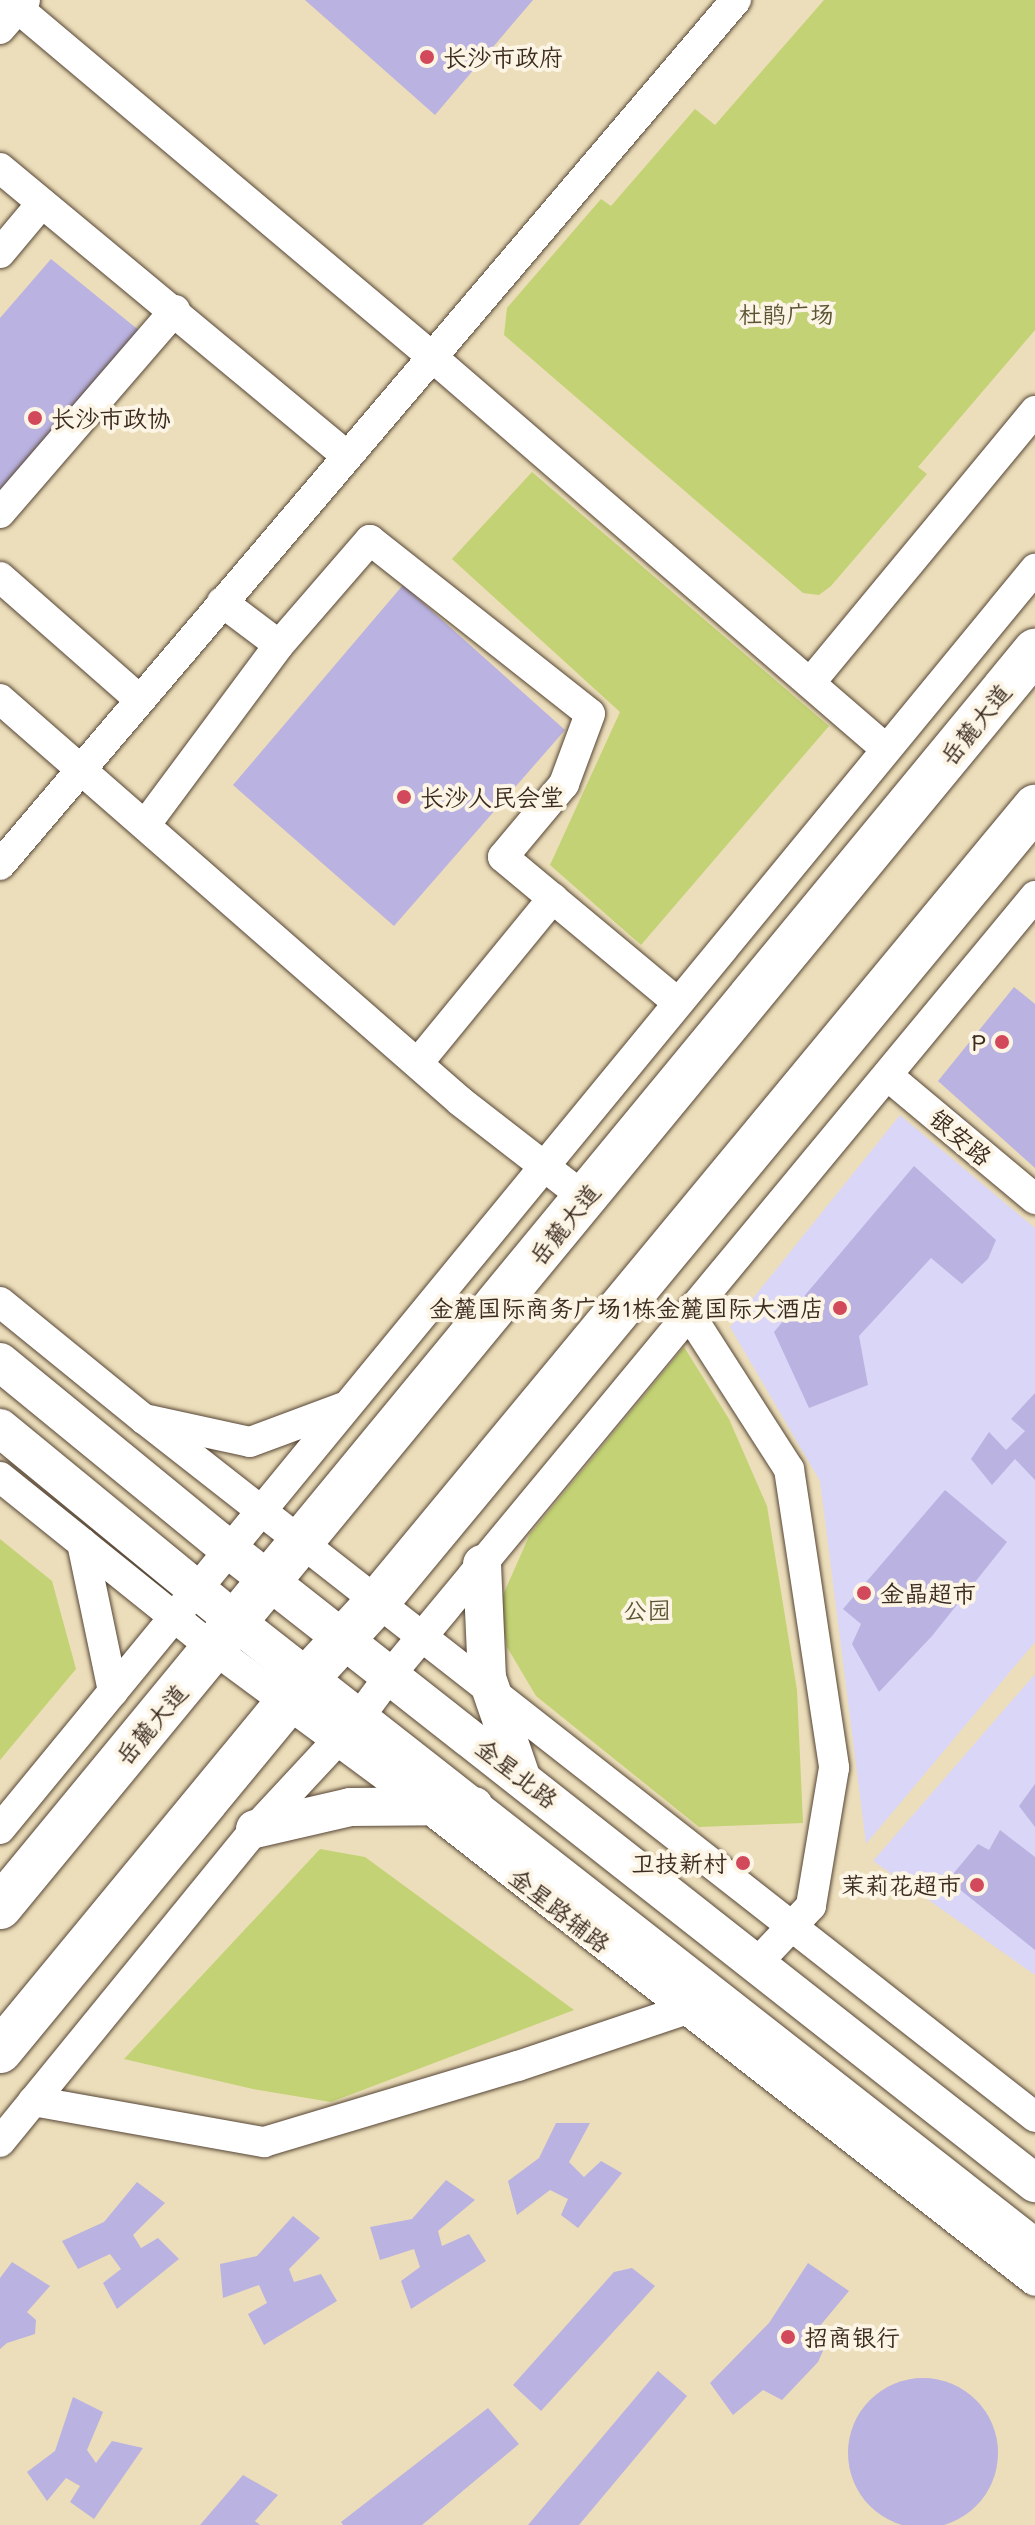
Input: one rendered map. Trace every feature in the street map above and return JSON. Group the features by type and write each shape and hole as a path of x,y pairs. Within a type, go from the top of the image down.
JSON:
{"highway":[{"name":"岳麓大道","path":"0,1907 271,1582 1035,651"},
{"path":"0,2051 297,1690 346,1640 1035,807"}],"main road":[{"name":"金星北路","path":"0,1362 231,1551 1035,2183"},
{"path":"0,1428 187,1605 348,1729 474,1806 1035,2248"},
{"path":"482,1564 487,1678 521,1777"},
{"path":"255,1829 350,1807 474,1806"}],"street":[{"path":"0,865 736,0"},
{"path":"13,9 431,356 886,749"},
{"path":"0,168 175,310 347,456"},
{"path":"0,253 42,203"},
{"path":"0,513 175,310"},
{"path":"810,683 1035,411"},
{"path":"146,824 279,645 370,540 590,714 564,784 503,857 677,1002"},
{"path":"0,1829 231,1551 349,1406 386,1355 1035,569"},
{"path":"0,577 140,700"},
{"path":"222,602 279,645"},
{"path":"0,699 418,1063 585,1198"},
{"path":"0,2142 255,1829 348,1729 1035,896"},
{"path":"418,1063 553,898"},
{"name":"银安路","path":"888,1076 1035,1199"},
{"path":"0,1302 144,1419 793,1924 1035,2117"},
{"path":"690,1315 789,1469 834,1768 811,1906 757,1963"},
{"path":"144,1419 250,1442 349,1406"},
{"path":"0,1477 82,1543 187,1605"},
{"path":"82,1543 113,1692"},
{"name":"金星路辅路","path":"348,1729 426,1806 1035,2281"},
{"path":"33,2101 264,2142 518,2066 718,1999"}],"shaded area":[{"path":"900,1115 1035,1228 1035,1642 866,1844 820,1481 730,1327"},
{"path":"1035,1674 1035,1975 873,1861"}],"green space":[{"name":"杜鹃广场","path":"824,0 1035,0 1035,330 918,467 927,474 831,586 819,595 803,593 504,335 507,308 601,199 611,206 695,109 715,125"},
{"path":"532,472 829,726 641,945 550,865 620,712 452,559"},
{"name":"公园","path":"684,1347 729,1419 767,1506 797,1690 803,1823 699,1827 536,1696 507,1647 499,1604 530,1534"},
{"path":"0,1539 52,1581 76,1669 0,1760"},
{"path":"320,1849 365,1857 574,2010 331,2102 253,2089 124,2059"}],"building":[{"name":"长沙市政府","path":"305,0 533,0 435,115"},
{"name":"长沙市政协","path":"51,259 141,332 0,504 0,318"},
{"path":"403,585 565,730 394,926 233,785"},
{"name":"P","path":"1014,987 1035,1004 1035,1168 938,1081"},
{"name":"金麓国际商务广场1栋金麓国际大酒店","path":"914,1166 996,1240 988,1259 962,1284 931,1258 859,1336 868,1385 809,1408 774,1332"},
{"path":"1035,1393 1035,1480 1015,1459 992,1485 971,1459 989,1432 1006,1450 1025,1431 1011,1419"},
{"path":"945,1490 1007,1542 932,1636 879,1692 852,1644 861,1624 843,1609"},
{"path":"1035,1784 1035,1827 1019,1806"},
{"path":"1000,1830 1035,1857 1035,1950 948,1880 978,1844 989,1850"},
{"path":"556,2123 590,2123 569,2162 584,2177 601,2161 622,2173 578,2228 561,2215 568,2199 550,2190 517,2215 508,2181 539,2158"},
{"path":"446,2180 475,2200 438,2231 442,2246 469,2234 486,2261 411,2309 401,2281 420,2267 414,2249 380,2260 370,2227 412,2219"},
{"path":"137,2182 165,2203 133,2235 141,2248 158,2238 179,2259 117,2309 103,2283 121,2269 110,2254 78,2269 62,2241 104,2222"},
{"path":"293,2216 320,2238 289,2269 294,2282 321,2274 337,2301 264,2345 248,2314 267,2303 259,2285 223,2298 220,2264 257,2256"},
{"path":"12,2262 50,2286 27,2312 36,2320 35,2334 7,2343 0,2349 0,2278"},
{"name":"招商银行","path":"808,2263 849,2291 814,2333 827,2342 818,2362 782,2400 763,2390 733,2415 710,2383 769,2323"},
{"path":"632,2268 655,2286 541,2411 513,2385 614,2272"},
{"path":"658,2371 687,2396 579,2525 528,2525"},
{"path":"923,2378 952,2384 976,2400 992,2424 998,2453 992,2482 976,2506 952,2522 923,2528 894,2522 870,2506 854,2482 848,2453 854,2424 870,2400 894,2384"},
{"path":"73,2397 103,2412 87,2450 96,2463 112,2441 143,2448 94,2519 70,2502 80,2486 66,2478 47,2501 27,2472 55,2451"},
{"path":"488,2408 519,2444 422,2525 343,2525 341,2522"},
{"path":"243,2475 278,2495 255,2521 260,2525 200,2525"}],"place":[{"name":"长沙市政府","path":"427,57"},
{"name":"长沙市政协","path":"35,418"},
{"name":"长沙人民会堂","path":"404,797"},
{"name":"P","path":"1002,1042"},
{"name":"金麓国际商务广场1栋金麓国际大酒店","path":"840,1308"},
{"name":"金晶超市","path":"864,1593"},
{"name":"卫技新村","path":"743,1863"},
{"name":"茉莉花超市","path":"977,1885"},
{"name":"招商银行","path":"788,2337"}]}
